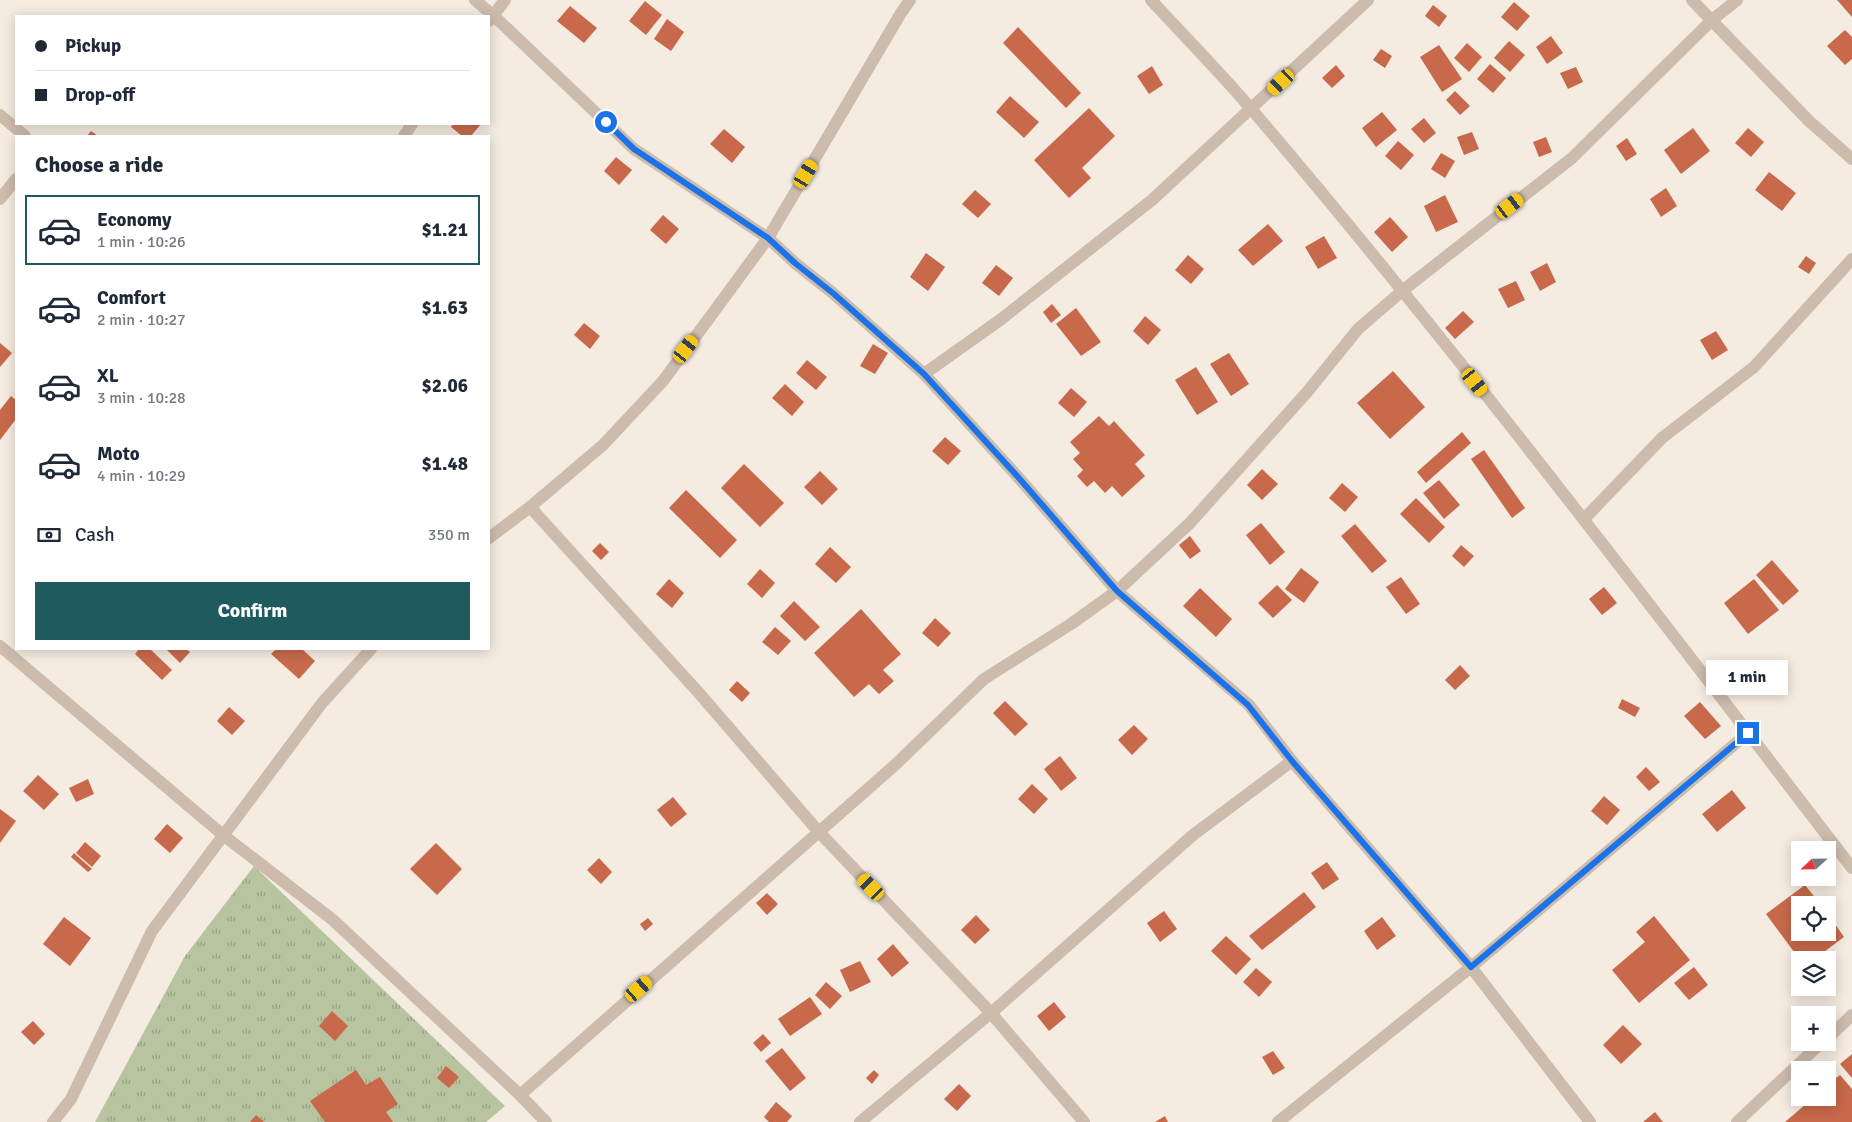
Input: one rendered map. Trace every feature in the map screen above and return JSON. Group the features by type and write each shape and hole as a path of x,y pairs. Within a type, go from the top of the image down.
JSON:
{"street":[{"path":"475,0 488,15"},
{"path":"505,0 491,18 634,149 768,238 924,374 1018,477 1117,591 1248,705 1292,761 1471,967 1590,1122"},
{"path":"490,535 530,507 603,445 663,381 768,238 910,0"},
{"path":"1151,0 1252,109 1402,291 1584,519 1852,868"},
{"path":"924,374 1000,320 1144,206 1252,109 1368,0"},
{"path":"1692,0 1810,121 1852,159"},
{"path":"520,1095 895,765 984,678 1071,624 1117,591 1190,523 1308,392 1358,329 1402,291 1572,158 1712,20 1737,0"},
{"path":"0,115 24,135"},
{"path":"0,199 15,181"},
{"path":"1584,519 1662,438 1754,367 1852,259"},
{"path":"530,507 699,693 818,831 991,1014 1084,1122"},
{"path":"0,646 223,835 333,920 520,1095 546,1122"},
{"path":"53,1122 71,1099 152,931 322,703 370,650"},
{"path":"1278,1122 1471,967 1748,733"},
{"path":"860,1122 991,1014 1193,835 1292,761"},
{"path":"1836,1030 1852,1015"},
{"path":"1737,1122 1812,1051"}],"green space":[{"path":"254,866 505,1106 486,1122 95,1122 185,956"}],"building":[{"path":"1837,0 1852,0 1852,17"},
{"path":"645,1 662,15 646,35 629,21"},
{"path":"1514,2 1530,16 1517,31 1501,17"},
{"path":"1433,5 1447,16 1439,27 1425,16"},
{"path":"570,6 597,28 584,43 557,21"},
{"path":"667,19 684,32 671,51 654,39"},
{"path":"1018,27 1081,93 1066,108 1003,43"},
{"path":"1845,30 1852,37 1852,59 1845,65 1827,46"},
{"path":"1551,36 1563,53 1547,64 1536,47"},
{"path":"1509,41 1525,55 1510,72 1494,58"},
{"path":"1467,43 1482,57 1469,72 1454,58"},
{"path":"1439,45 1462,79 1442,92 1420,57"},
{"path":"1381,49 1392,56 1385,68 1373,60"},
{"path":"1490,64 1506,78 1493,93 1477,79"},
{"path":"1336,65 1345,76 1332,88 1322,78"},
{"path":"1152,66 1163,85 1149,94 1137,76"},
{"path":"1576,67 1583,82 1568,89 1560,73"},
{"path":"1455,91 1470,106 1460,115 1446,100"},
{"path":"1010,96 1039,122 1024,138 996,112"},
{"path":"1089,108 1115,136 1082,168 1091,178 1069,198 1034,160"},
{"path":"1382,112 1397,130 1376,147 1362,128"},
{"path":"1424,118 1436,133 1424,143 1411,129"},
{"path":"452,125 480,125 472,135 461,135 451,127"},
{"path":"1693,128 1710,151 1681,174 1664,150"},
{"path":"1748,128 1764,142 1751,157 1735,143"},
{"path":"724,129 745,147 732,163 710,144"},
{"path":"91,131 97,135 88,135"},
{"path":"1472,132 1479,149 1464,155 1457,137"},
{"path":"1546,137 1552,152 1539,157 1533,142"},
{"path":"1627,138 1637,154 1626,161 1616,146"},
{"path":"1398,141 1414,155 1401,170 1385,156"},
{"path":"1441,153 1455,161 1445,178 1431,169"},
{"path":"616,157 632,170 619,185 604,171"},
{"path":"1769,172 1796,193 1782,211 1755,190"},
{"path":"1666,188 1677,206 1661,217 1650,199"},
{"path":"975,190 991,204 978,218 962,204"},
{"path":"1445,195 1458,222 1436,232 1424,206"},
{"path":"663,215 679,229 666,244 650,230"},
{"path":"1390,217 1408,237 1392,252 1374,232"},
{"path":"1268,224 1283,241 1253,266 1238,250"},
{"path":"1324,236 1337,258 1318,269 1305,247"},
{"path":"926,253 945,267 928,291 910,277"},
{"path":"1188,255 1204,269 1191,284 1175,270"},
{"path":"1806,256 1816,263 1809,274 1798,267"},
{"path":"1547,263 1556,282 1540,291 1530,272"},
{"path":"996,265 1013,278 999,296 982,283"},
{"path":"1516,281 1525,300 1508,308 1498,289"},
{"path":"1052,304 1061,315 1051,323 1043,312"},
{"path":"1076,308 1101,342 1081,356 1056,324"},
{"path":"1463,311 1474,322 1455,339 1445,328"},
{"path":"1145,316 1161,330 1148,345 1133,331"},
{"path":"584,323 600,336 590,349 574,335"},
{"path":"1716,331 1728,350 1712,360 1700,340"},
{"path":"0,343 12,353 0,367"},
{"path":"873,344 888,353 875,374 860,366"},
{"path":"1229,353 1249,384 1231,396 1210,364"},
{"path":"807,360 827,377 816,390 796,373"},
{"path":"1196,367 1218,402 1197,415 1175,380"},
{"path":"1393,371 1425,407 1390,439 1357,403"},
{"path":"785,384 804,402 792,416 772,398"},
{"path":"1071,388 1087,402 1074,417 1058,403"},
{"path":"11,396 15,399 15,420 0,440 0,410"},
{"path":"1099,416 1109,426 1114,421 1145,455 1135,464 1145,476 1122,497 1112,486 1105,493 1094,481 1087,487 1077,476 1083,470 1073,459 1080,453 1070,442"},
{"path":"1462,432 1471,443 1426,483 1417,472"},
{"path":"945,437 961,451 948,465 932,451"},
{"path":"1484,450 1525,508 1512,518 1471,459"},
{"path":"744,464 784,503 760,527 721,488"},
{"path":"1262,469 1278,484 1262,500 1247,485"},
{"path":"820,471 838,489 822,505 804,487"},
{"path":"1439,480 1460,505 1444,519 1423,493"},
{"path":"1342,483 1358,497 1345,512 1329,498"},
{"path":"686,490 737,540 720,558 669,508"},
{"path":"1416,498 1445,527 1429,543 1400,514"},
{"path":"1261,523 1285,552 1270,565 1246,535"},
{"path":"1355,524 1387,561 1372,573 1341,536"},
{"path":"1190,536 1201,551 1190,559 1179,545"},
{"path":"600,543 609,552 601,560 592,551"},
{"path":"1461,545 1474,556 1464,567 1452,556"},
{"path":"830,547 851,567 836,583 815,564"},
{"path":"1772,560 1799,591 1783,605 1756,575"},
{"path":"1301,568 1319,582 1304,603 1285,589"},
{"path":"760,569 775,583 762,598 747,584"},
{"path":"1401,577 1420,604 1406,614 1386,587"},
{"path":"669,579 684,593 672,608 656,594"},
{"path":"1754,579 1779,610 1748,634 1724,603"},
{"path":"1277,585 1292,600 1273,618 1258,603"},
{"path":"1604,587 1617,603 1602,615 1589,599"},
{"path":"1200,588 1232,619 1216,637 1183,606"},
{"path":"794,601 820,627 805,641 780,616"},
{"path":"861,609 901,654 883,670 894,681 879,694 869,684 854,697 814,653"},
{"path":"935,618 951,633 938,647 922,633"},
{"path":"775,627 791,641 778,655 762,642"},
{"path":"138,650 151,650 172,670 162,680 135,654"},
{"path":"167,650 187,650 190,652 180,663"},
{"path":"275,650 303,650 315,661 299,679 271,654"},
{"path":"1460,665 1470,676 1455,690 1445,680"},
{"path":"737,681 750,693 742,702 729,690"},
{"path":"1622,699 1640,708 1635,717 1618,708"},
{"path":"1005,701 1028,724 1015,736 993,713"},
{"path":"1700,702 1721,726 1705,739 1684,716"},
{"path":"229,707 245,721 232,735 217,721"},
{"path":"1134,725 1148,739 1132,755 1118,740"},
{"path":"1060,756 1077,778 1061,791 1044,769"},
{"path":"1646,767 1660,782 1649,791 1636,777"},
{"path":"38,775 59,794 44,810 23,791"},
{"path":"88,779 94,794 76,802 69,788"},
{"path":"1032,784 1048,799 1034,814 1018,799"},
{"path":"1732,790 1746,808 1717,832 1702,814"},
{"path":"1604,796 1620,810 1607,825 1591,811"},
{"path":"673,797 687,814 671,827 657,810"},
{"path":"0,809 16,821 0,843"},
{"path":"167,824 183,838 170,853 154,839"},
{"path":"85,842 101,856 92,867 76,853"},
{"path":"436,843 462,869 437,895 410,869"},
{"path":"74,853 92,869 88,872 71,857"},
{"path":"599,858 612,872 601,884 587,870"},
{"path":"1327,862 1339,879 1323,890 1311,873"},
{"path":"1804,886 1806,886 1814,896 1791,896 1791,941 1836,941 1836,926 1844,937 1825,951 1793,951 1766,914"},
{"path":"1304,892 1316,907 1262,950 1249,936"},
{"path":"767,893 778,904 767,915 756,903"},
{"path":"1164,911 1177,929 1160,942 1147,923"},
{"path":"976,915 990,930 975,944 961,930"},
{"path":"1654,916 1690,960 1639,1003 1612,970 1645,942 1636,932"},
{"path":"64,917 91,938 70,966 43,944"},
{"path":"1382,917 1396,936 1377,950 1364,931"},
{"path":"648,918 653,924 645,931 640,924"},
{"path":"1226,936 1251,959 1236,975 1211,951"},
{"path":"893,944 909,963 892,977 877,959"},
{"path":"860,961 871,982 850,992 840,970"},
{"path":"1694,967 1708,985 1689,1000 1674,983"},
{"path":"1256,968 1272,982 1259,997 1243,982"},
{"path":"826,982 842,996 830,1009 815,995"},
{"path":"810,997 822,1014 790,1036 778,1019"},
{"path":"1054,1002 1066,1017 1049,1031 1037,1016"},
{"path":"332,1011 348,1026 335,1041 319,1026"},
{"path":"33,1021 45,1034 34,1045 21,1032"},
{"path":"1623,1025 1642,1044 1621,1064 1603,1045"},
{"path":"763,1034 771,1043 761,1052 753,1043"},
{"path":"782,1048 806,1078 790,1091 765,1061"},
{"path":"1273,1051 1285,1068 1273,1075 1262,1057"},
{"path":"1852,1054 1852,1078 1840,1064"},
{"path":"446,1066 459,1077 449,1088 437,1078"},
{"path":"356,1070 366,1085 380,1077 398,1104 386,1112 393,1122 325,1122 310,1101"},
{"path":"874,1070 879,1075 872,1084 866,1078"},
{"path":"1840,1075 1852,1089 1852,1122 1785,1122 1804,1106 1836,1106 1836,1078"},
{"path":"959,1084 971,1096 957,1111 944,1099"},
{"path":"776,1102 792,1116 787,1122 769,1122 764,1117"},
{"path":"1655,1112 1663,1122 1643,1122"},
{"path":"256,1115 264,1122 250,1122"},
{"path":"1165,1116 1168,1122 1155,1122"}],"route":[{"path":"606,122 634,149 768,238 924,374 1018,477 1117,591 1248,705 1292,761 1471,967 1748,733"}]}
